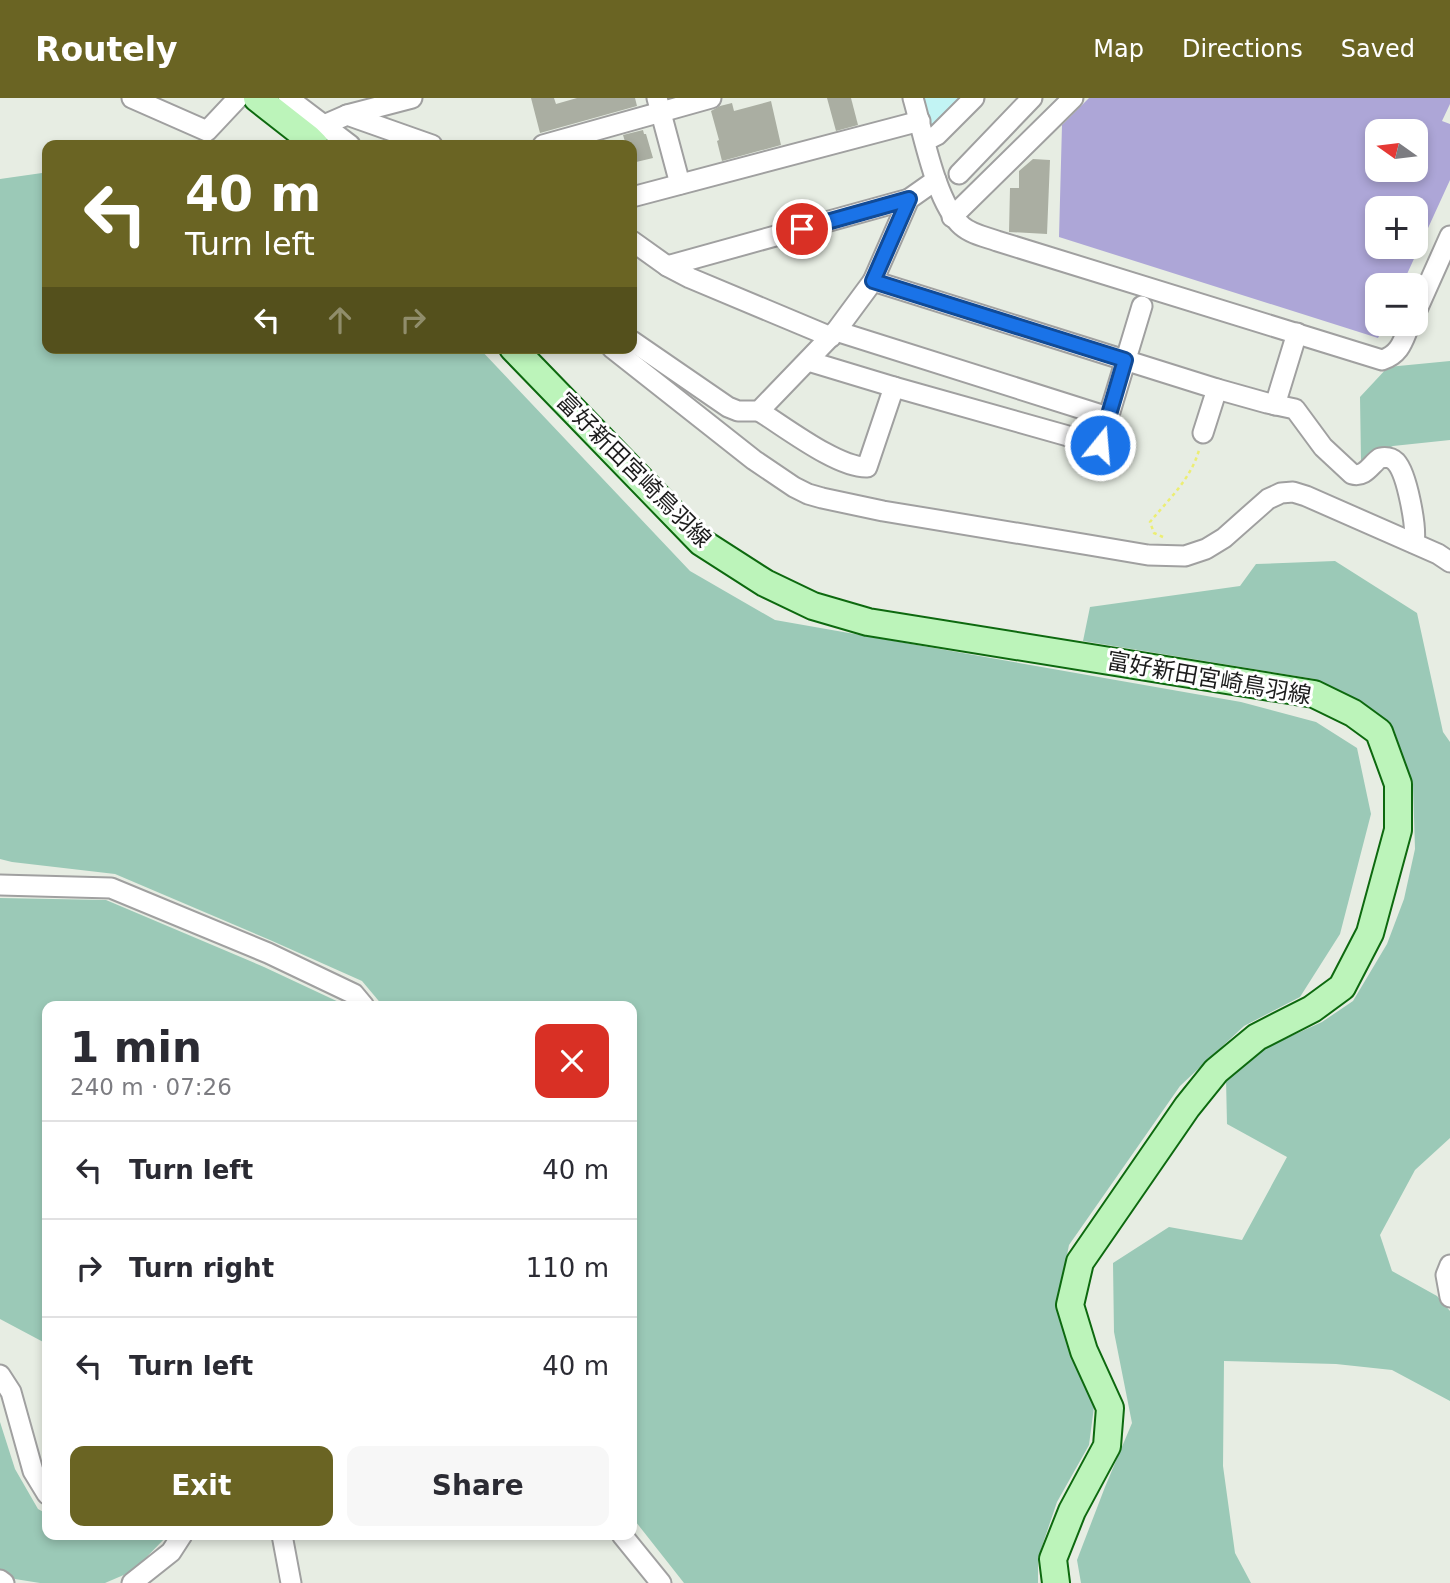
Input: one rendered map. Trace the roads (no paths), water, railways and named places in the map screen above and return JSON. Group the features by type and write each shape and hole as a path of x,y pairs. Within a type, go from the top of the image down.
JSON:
{"main road":[{"path":"257,98 320,135"},
{"name":"富好新田宮崎鳥羽線","path":"519,354 701,542 765,583 813,606 868,622 1314,694 1353,713 1378,732 1398,783 1398,830 1370,933 1342,987 1312,1009 1257,1037 1216,1072 1187,1107 1080,1262 1070,1305 1083,1351 1110,1408 1107,1446 1072,1511 1053,1559 1056,1583"}],"street":[{"path":"132,98 207,131 238,98"},
{"path":"288,98 320,135 347,115 412,98"},
{"path":"558,140 659,105 711,98"},
{"path":"914,98 936,180 952,217 965,229 1382,360 1398,351 1405,336"},
{"path":"926,141 937,135 974,98"},
{"path":"959,174 1032,98"},
{"path":"952,217 1073,98"},
{"path":"659,105 680,184"},
{"path":"347,115 418,140"},
{"path":"637,196 920,121"},
{"path":"667,266 909,199 936,180"},
{"path":"759,411 834,334 873,281 909,199"},
{"path":"1428,285 1450,236"},
{"path":"637,245 667,266 690,278 834,334 1108,417"},
{"path":"873,281 1217,389 1295,409 1323,447 1352,474 1363,474 1380,458 1390,458 1398,464 1412,506 1416,534 1414,543"},
{"path":"808,361 1100,445 1142,306"},
{"path":"1275,405 1297,333"},
{"path":"637,344 729,407 738,411 759,411 846,464 867,467 894,387"},
{"path":"620,354 754,460 808,494 822,498 883,511 1148,555 1185,556 1206,549 1224,538 1268,499 1281,493 1293,492 1414,543 1450,562"},
{"path":"1203,433 1217,389"},
{"path":"0,885 111,888 268,953 354,994 360,1001"},
{"path":"1450,1265 1446,1275 1450,1297"},
{"path":"0,1375 11,1392 33,1471 42,1486"},
{"path":"132,1583 171,1552 179,1540"},
{"path":"283,1540 291,1583"},
{"path":"626,1540 662,1583"}]}
